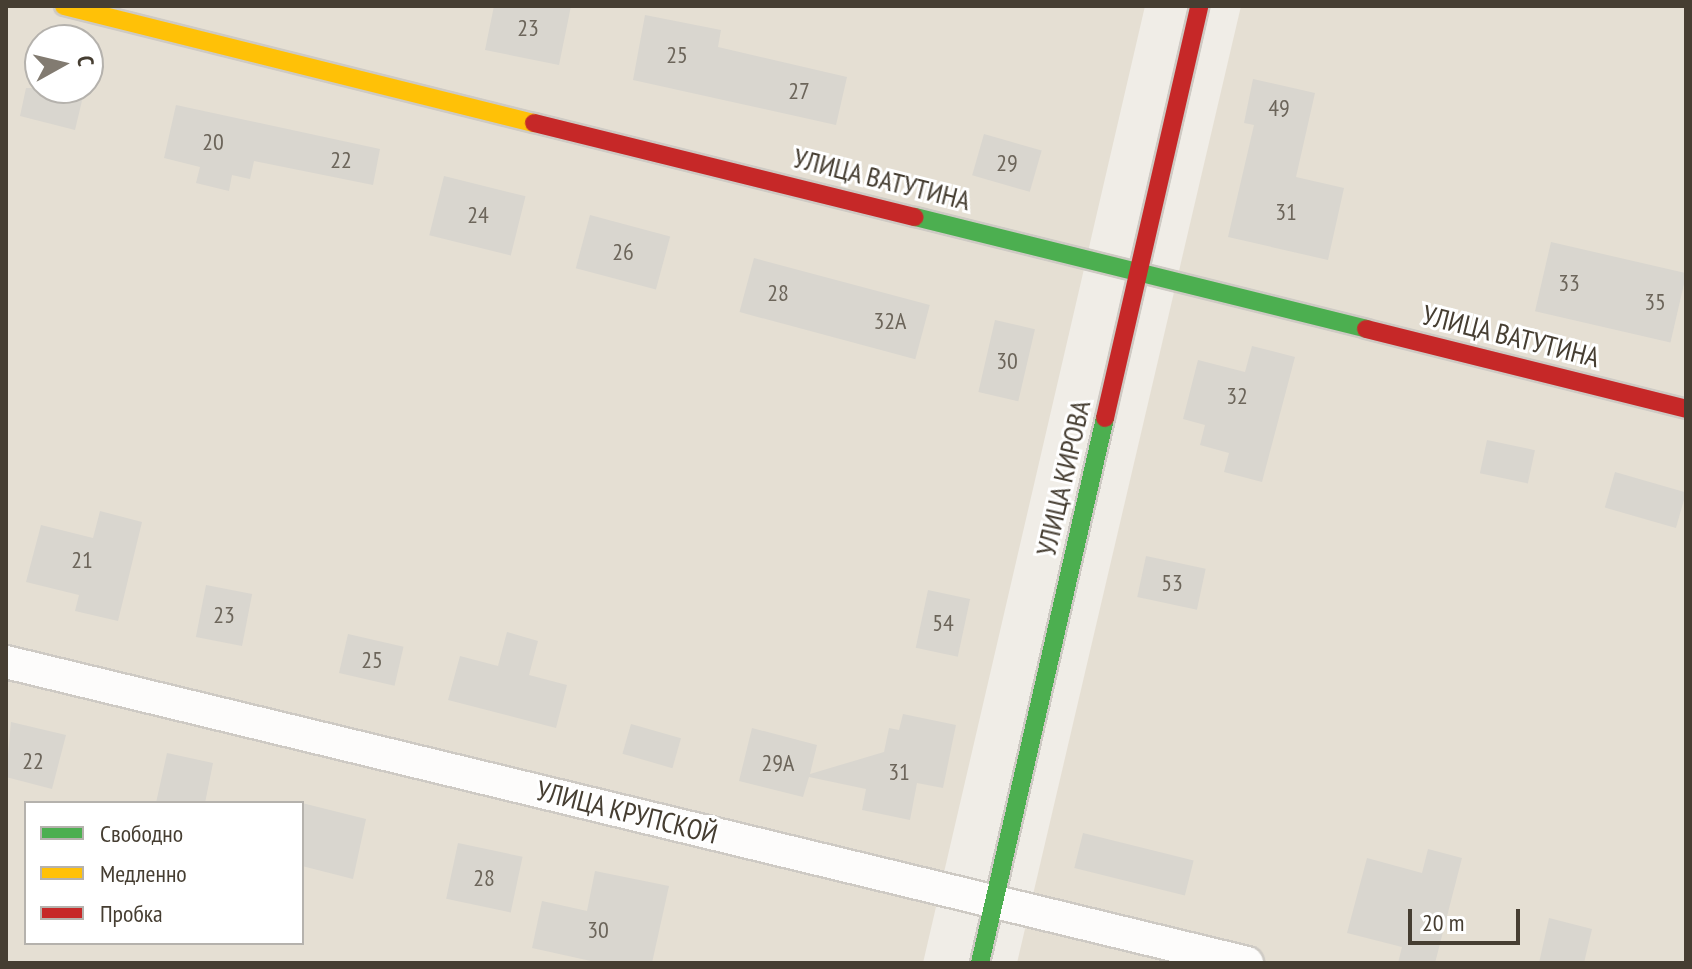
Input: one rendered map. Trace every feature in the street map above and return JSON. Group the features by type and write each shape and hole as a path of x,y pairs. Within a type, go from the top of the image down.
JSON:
{"street":[{"name":"УЛИЦА ВАТУТИНА","path":"64,6 1686,409"},
{"name":"УЛИЦА КИРОВА","path":"980,963 1199,6"},
{"name":"УЛИЦА КРУПСКОЙ","path":"6,662 1247,963"}],"shaded area":[{"path":"6,6 1145,6 923,963 6,963"},
{"path":"1241,6 1686,6 1686,963 1017,963"}],"building":[{"path":"494,6 571,6 559,65 485,50"},
{"path":"645,15 721,30 718,47 847,77 836,125 633,80"},
{"path":"1253,79 1315,93 1296,177 1344,188 1328,260 1228,237 1254,125 1244,123"},
{"path":"24,97 24,104 81,104 75,130 20,116"},
{"path":"176,105 380,149 373,185 254,161 250,179 232,175 229,191 196,183 200,167 164,158"},
{"path":"984,134 1042,151 1030,192 972,175"},
{"path":"444,176 526,196 511,256 429,235"},
{"path":"590,215 670,236 656,290 576,268"},
{"path":"1551,242 1686,273 1670,342 1535,311"},
{"path":"754,258 930,305 915,359 740,312"},
{"path":"995,320 1035,329 1018,401 978,392"},
{"path":"1252,346 1295,357 1262,482 1224,472 1229,453 1200,445 1205,425 1183,419 1198,360 1245,372"},
{"path":"1487,440 1535,450 1528,483 1480,473"},
{"path":"1615,472 1686,492 1676,528 1605,508"},
{"path":"100,511 142,522 118,621 75,611 79,595 26,582 41,525 93,538"},
{"path":"1146,556 1206,569 1197,610 1137,597"},
{"path":"206,585 252,594 242,646 196,637"},
{"path":"928,590 970,599 958,657 916,648"},
{"path":"507,632 538,641 529,675 567,685 556,728 448,700 460,656 498,666"},
{"path":"348,634 404,647 395,686 339,673"},
{"path":"903,714 956,725 943,788 917,783 910,820 862,810 866,789 809,777 803,797 739,781 752,728 817,745 810,774 884,752 889,728 899,730"},
{"path":"11,722 66,735 52,789 6,777"},
{"path":"631,724 681,738 672,768 622,754"},
{"path":"167,753 213,763 205,801 156,801"},
{"path":"304,804 366,819 353,879 304,867"},
{"path":"1083,833 1194,861 1185,896 1074,868"},
{"path":"458,843 523,857 511,912 446,899"},
{"path":"1428,849 1462,858 1435,963 1398,963 1402,947 1347,933 1367,858 1422,873"},
{"path":"595,871 669,886 652,963 600,963 532,948 542,901 587,911"},
{"path":"1549,918 1592,929 1584,963 1539,963"}],"traffic: fast":[{"path":"915,217 1366,329"},
{"path":"980,963 1105,418"}],"traffic: slow":[{"path":"64,6 534,123"}],"traffic: jam":[{"path":"1105,418 1199,6"},
{"path":"534,123 915,217"},
{"path":"1366,329 1686,409"}]}
